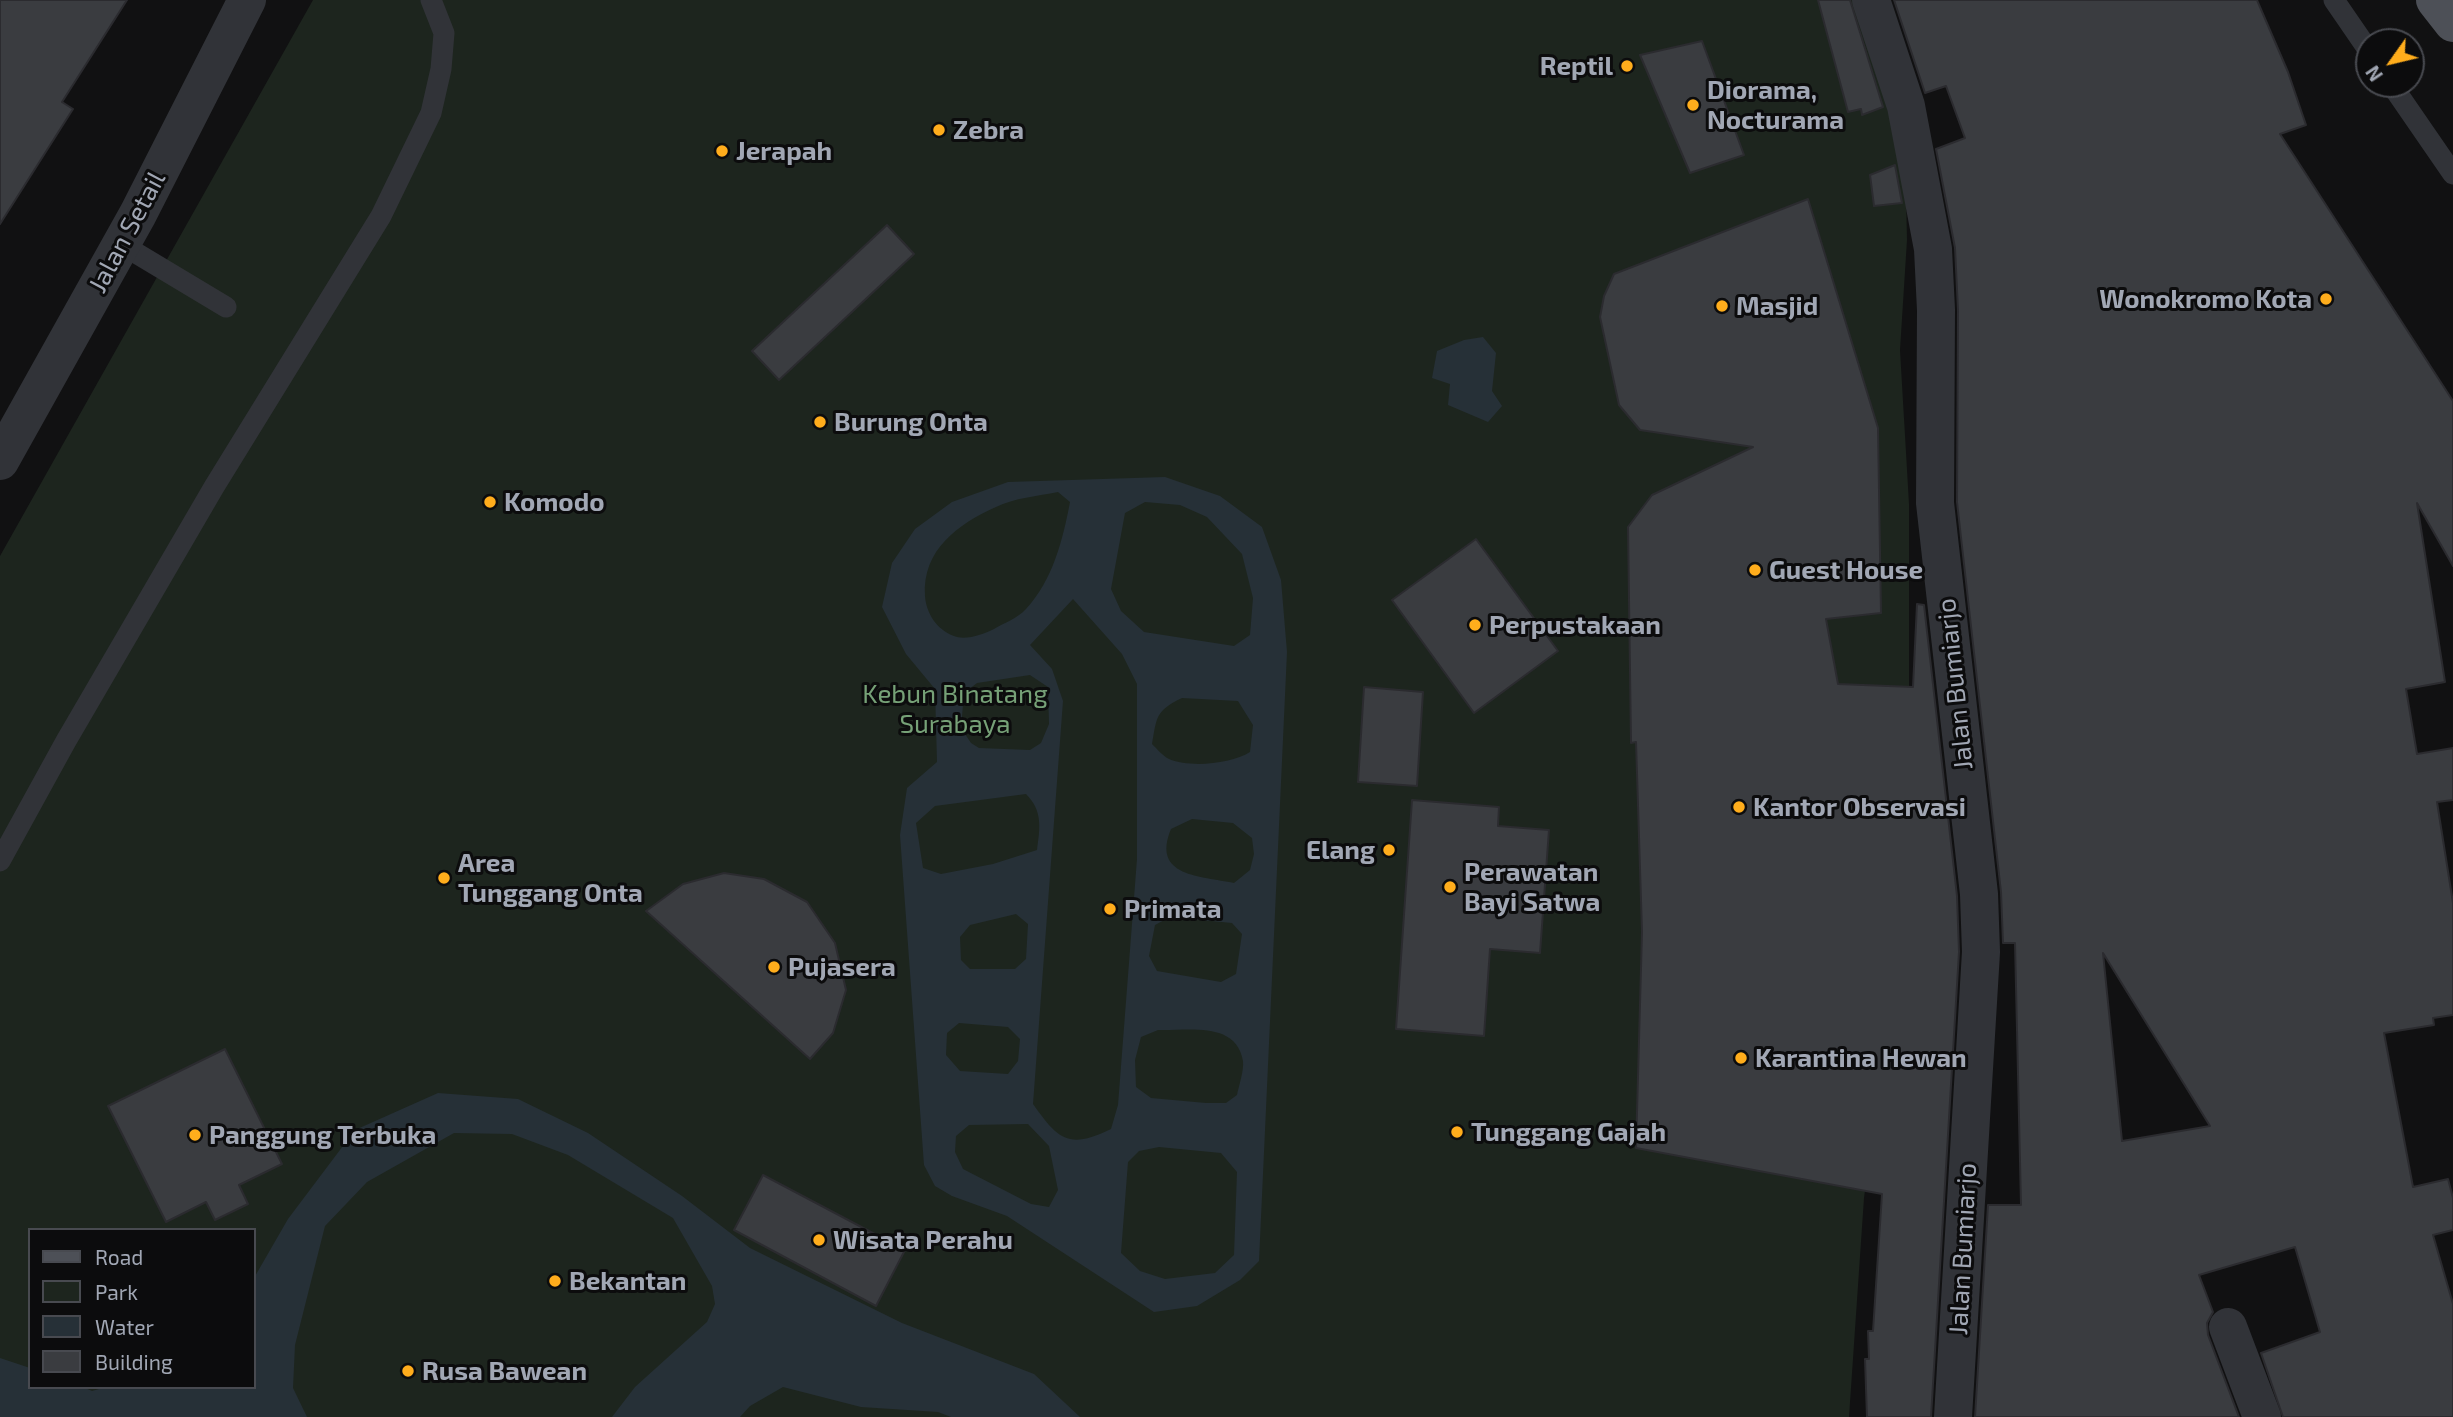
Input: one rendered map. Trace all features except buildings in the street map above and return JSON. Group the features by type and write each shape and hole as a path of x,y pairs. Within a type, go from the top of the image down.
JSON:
{"main road":[{"path":"2435,0 2453,23"}],"street":[{"name":"Jalan Setail","path":"0,461 121,244 247,0"},
{"name":"Jalan Bumiarjo","path":"1871,0 1906,106 1933,249 1936,310 1935,503 1979,894 1981,952 1953,1417"},
{"path":"2228,1327 2262,1417"}],"lane":[{"path":"0,861 66,741 214,487 381,215 434,102 441,69 444,33 430,0"},
{"path":"2334,0 2355,31"},
{"path":"2401,98 2453,174"},
{"path":"121,244 226,307"}],"green space":[{"name":"Kebun Binatang Surabaya","path":"313,0 1863,0 1890,94 1906,194 1907,240 1900,350 1909,504 1909,755 1883,1058 1864,1198 1849,1417 0,1417 0,556"}],"water":[{"path":"1483,337 1496,353 1492,391 1502,406 1488,422 1448,405 1450,384 1432,378 1437,351 1464,340"},
{"path":"1165,477 1220,496 1262,527 1281,580 1287,652 1259,1261 1240,1280 1197,1306 1154,1312 1007,1216 952,1196 935,1186 924,1165 900,835 907,788 937,762 935,689 906,654 882,607 892,563 915,529 952,502 1008,482","holes":["1058,492 1070,502 1050,572 1035,598 1019,615 980,635 958,637 948,633 942,630 930,615 926,602 929,565 936,552 956,531 982,514 1010,501","1145,502 1180,505 1207,517 1242,554 1253,598 1250,635 1234,646 1144,632 1121,611 1111,589 1125,513","1073,599 1122,654 1137,684 1137,859 1118,1105 1111,1129 1074,1140 1057,1133 1033,1104 1063,701 1052,669 1030,645","1030,675 1048,687 1049,724 1041,743 1030,750 979,748 971,743 961,728 964,693 977,683","1182,698 1238,701 1253,725 1250,752 1210,763 1188,763 1169,759 1152,744 1162,711","1026,794 1031,800 1038,813 1037,850 993,864 941,874 923,868 916,823 935,806","1192,819 1233,823 1252,838 1254,854 1250,870 1234,883 1183,871 1173,865 1168,857 1167,845 1171,829","1016,914 1028,924 1026,959 1015,969 970,969 961,960 960,937 970,925","1170,917 1232,923 1242,934 1236,974 1221,982 1157,971 1149,956 1155,925","959,1023 1008,1027 1020,1039 1018,1061 1008,1074 960,1071 946,1055 947,1033","1158,1030 1210,1031 1231,1039 1239,1048 1243,1061 1242,1074 1237,1095 1226,1103 1151,1098 1136,1087 1135,1060 1141,1037","1028,1124 1049,1146 1058,1190 1049,1207 1031,1204 963,1169 955,1152 956,1136 969,1125","1159,1147 1221,1153 1237,1172 1234,1255 1215,1273 1165,1279 1140,1271 1121,1253 1128,1162 1139,1151"]},
{"path":"438,1093 518,1099 588,1133 682,1196 750,1248 902,1323 1034,1374 1080,1417 951,1417 938,1412 861,1407 783,1387 750,1406 740,1417 612,1417 635,1387 707,1322 715,1304 712,1286 673,1218 568,1155 512,1134 454,1133 367,1182 325,1226 295,1345 293,1388 307,1417 0,1417 0,1358 28,1367 28,1389 256,1389 256,1275 288,1219 355,1130"}],"place":[{"name":"Reptil","path":"1627,66"},
{"name":"Diorama, Nocturama","path":"1693,105"},
{"name":"Zebra","path":"939,130"},
{"name":"Jerapah","path":"722,151"},
{"name":"Wonokromo Kota","path":"2326,299"},
{"name":"Masjid","path":"1722,306"},
{"name":"Burung Onta","path":"820,422"},
{"name":"Komodo","path":"490,502"},
{"name":"Guest House","path":"1755,570"},
{"name":"Perpustakaan","path":"1475,625"},
{"name":"Kantor Observasi","path":"1739,807"},
{"name":"Elang","path":"1389,850"},
{"name":"Area Tunggang Onta","path":"444,878"},
{"name":"Perawatan Bayi Satwa","path":"1450,887"},
{"name":"Primata","path":"1110,909"},
{"name":"Pujasera","path":"774,967"},
{"name":"Karantina Hewan","path":"1741,1058"},
{"name":"Tunggang Gajah","path":"1457,1132"},
{"name":"Panggung Terbuka","path":"195,1135"},
{"name":"Wisata Perahu","path":"819,1240"},
{"name":"Bekantan","path":"555,1281"},
{"name":"Rusa Bawean","path":"408,1371"}]}
